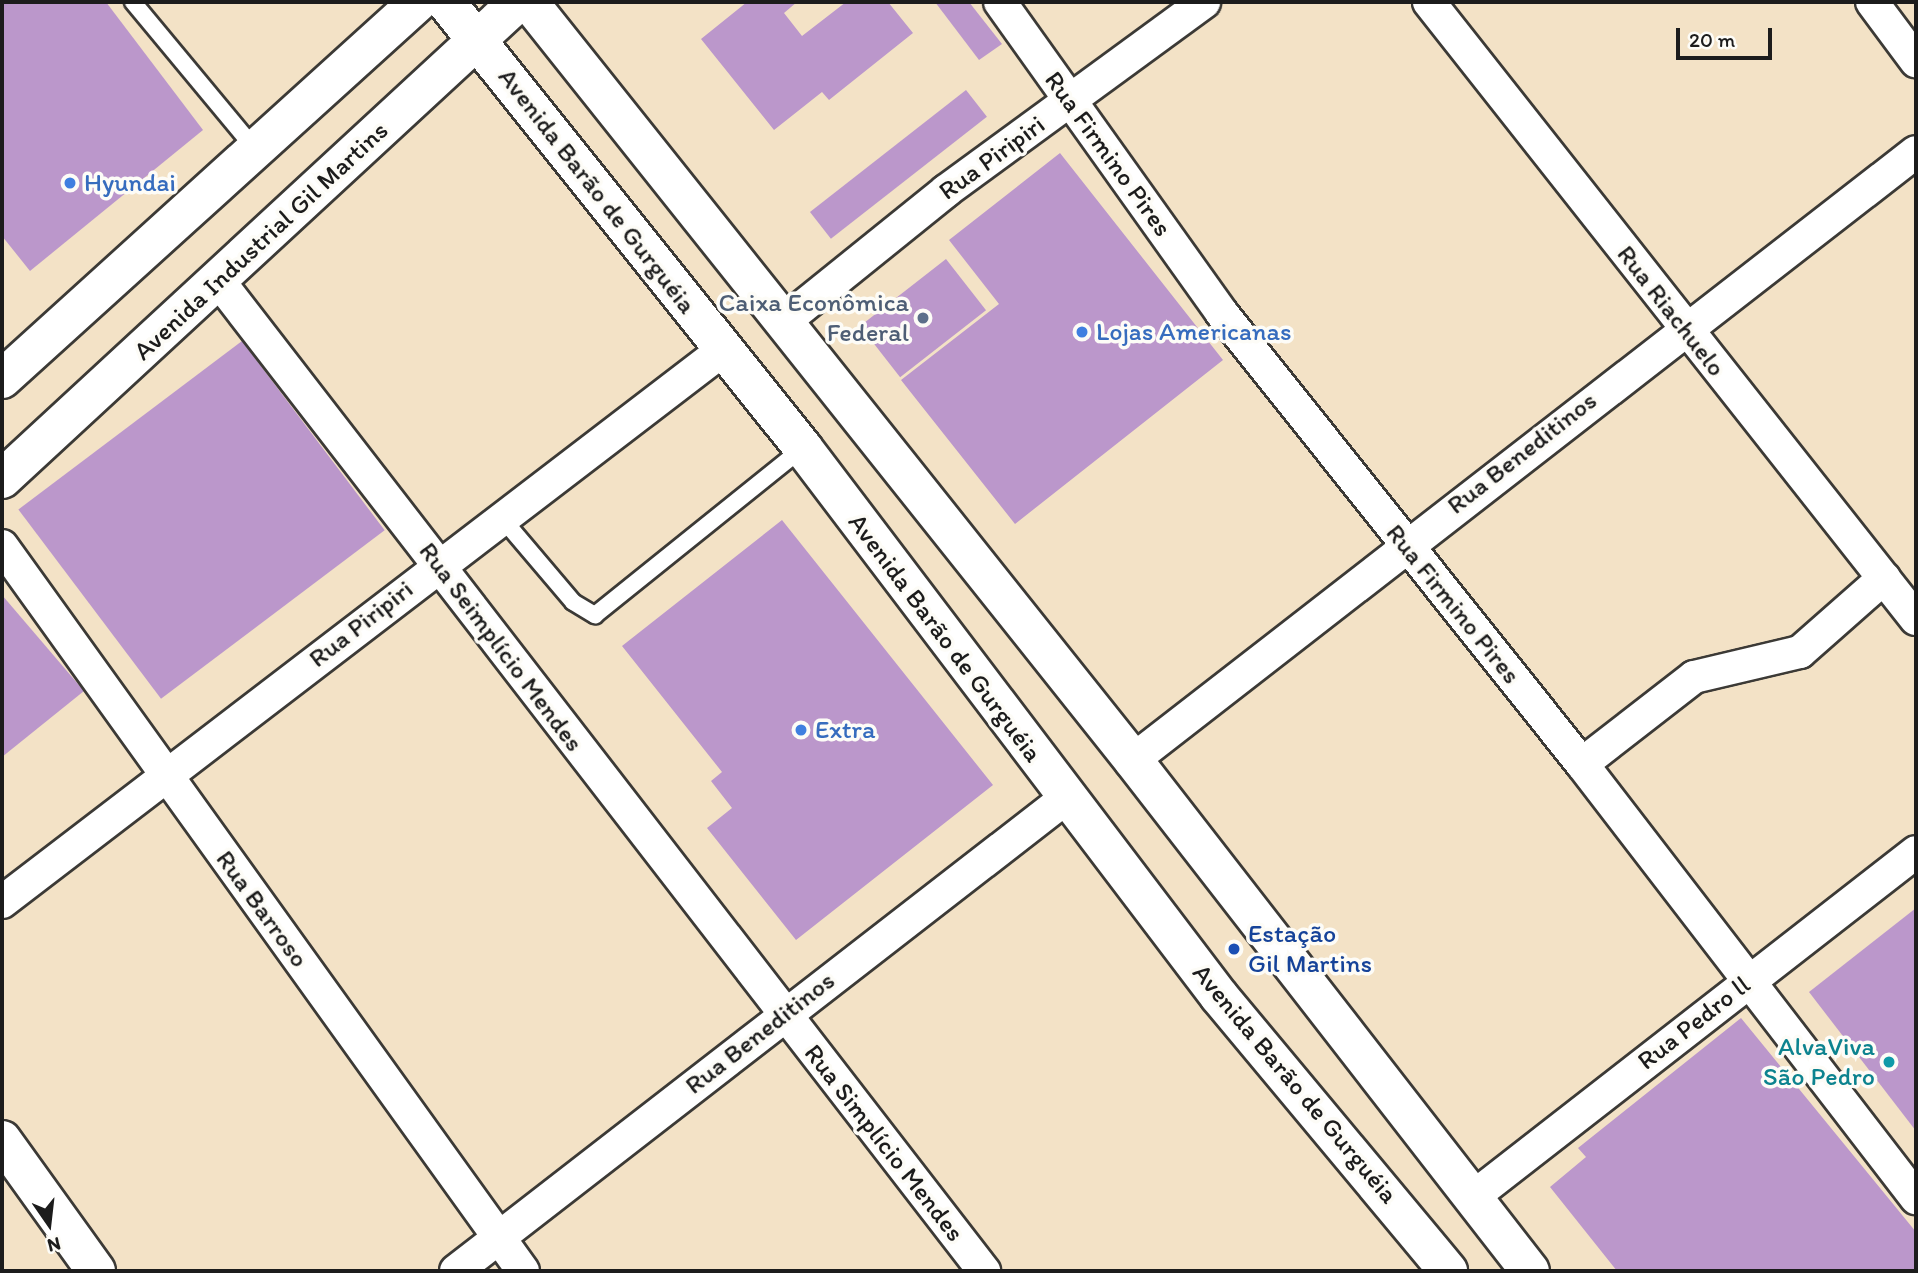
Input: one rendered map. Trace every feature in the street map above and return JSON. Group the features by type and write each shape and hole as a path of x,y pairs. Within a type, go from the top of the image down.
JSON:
{"main road":[{"path":"2,379 418,2"},
{"name":"Avenida Barão de Gurguéia","path":"446,2 803,448 1066,798 1219,996 1448,1271"},
{"name":"Avenida Industrial Gil Martins","path":"2,479 518,2"},
{"path":"528,2 1133,760 1530,1271"},
{"path":"2,1140 96,1271"}],"street":[{"name":"Rua Firmino Pires","path":"1000,2 1221,312 1404,544 1583,764 1916,1198"},
{"name":"Rua Piripiri","path":"785,321 1070,101 1204,2"},
{"name":"Rua Riachuelo","path":"1429,2 1916,619"},
{"path":"1872,2 1916,61"},
{"name":"Rua Beneditinos","path":"1133,760 1404,544 1916,152"},
{"name":"Rua Seimplício Mendes","path":"218,280 783,1015"},
{"name":"Rua Piripiri","path":"2,902 167,777 437,564 723,351"},
{"name":"Rua Barroso","path":"2,546 523,1271"},
{"path":"1583,764 1695,677 1800,652 1884,578"},
{"name":"Rua Beneditinos","path":"456,1271 1066,798"},
{"name":"Rua Pedro ll","path":"1473,1198 1916,852"},
{"name":"Rua Simplício Mendes","path":"783,1015 984,1271"}],"lane":[{"path":"133,2 255,149"},
{"path":"500,517 573,602 596,615 803,448"}],"building":[{"name":"Hyundai","path":"2,2 106,2 203,130 30,271 2,236"},
{"path":"747,2 797,2 784,13 802,36 846,2 888,2 913,33 829,100 822,92 774,130 701,39"},
{"path":"935,2 969,2 1002,44 979,60"},
{"path":"966,90 987,117 831,239 810,212"},
{"name":"Lojas Americanas","path":"1060,153 1223,360 1015,524 901,380 999,304 949,240"},
{"name":"Caixa Econômica Federal","path":"946,259 986,310 900,377 860,326"},
{"path":"242,341 385,530 161,699 18,510"},
{"path":"782,520 993,785 796,940 707,828 732,808 711,781 722,772 622,646"},
{"path":"2,595 84,691 2,757"},
{"name":"AlvaViva São Pedro","path":"1916,908 1916,1131 1809,992"},
{"path":"1741,1018 1916,1232 1916,1271 1617,1271 1550,1187 1586,1157 1578,1148"}],"place":[{"name":"Hyundai","path":"70,183"},
{"name":"Caixa Econômica Federal","path":"923,318"},
{"name":"Lojas Americanas","path":"1082,332"},
{"name":"Extra","path":"801,730"},
{"name":"Estação Gil Martins","path":"1234,949"},
{"name":"AlvaViva São Pedro","path":"1889,1062"}]}
